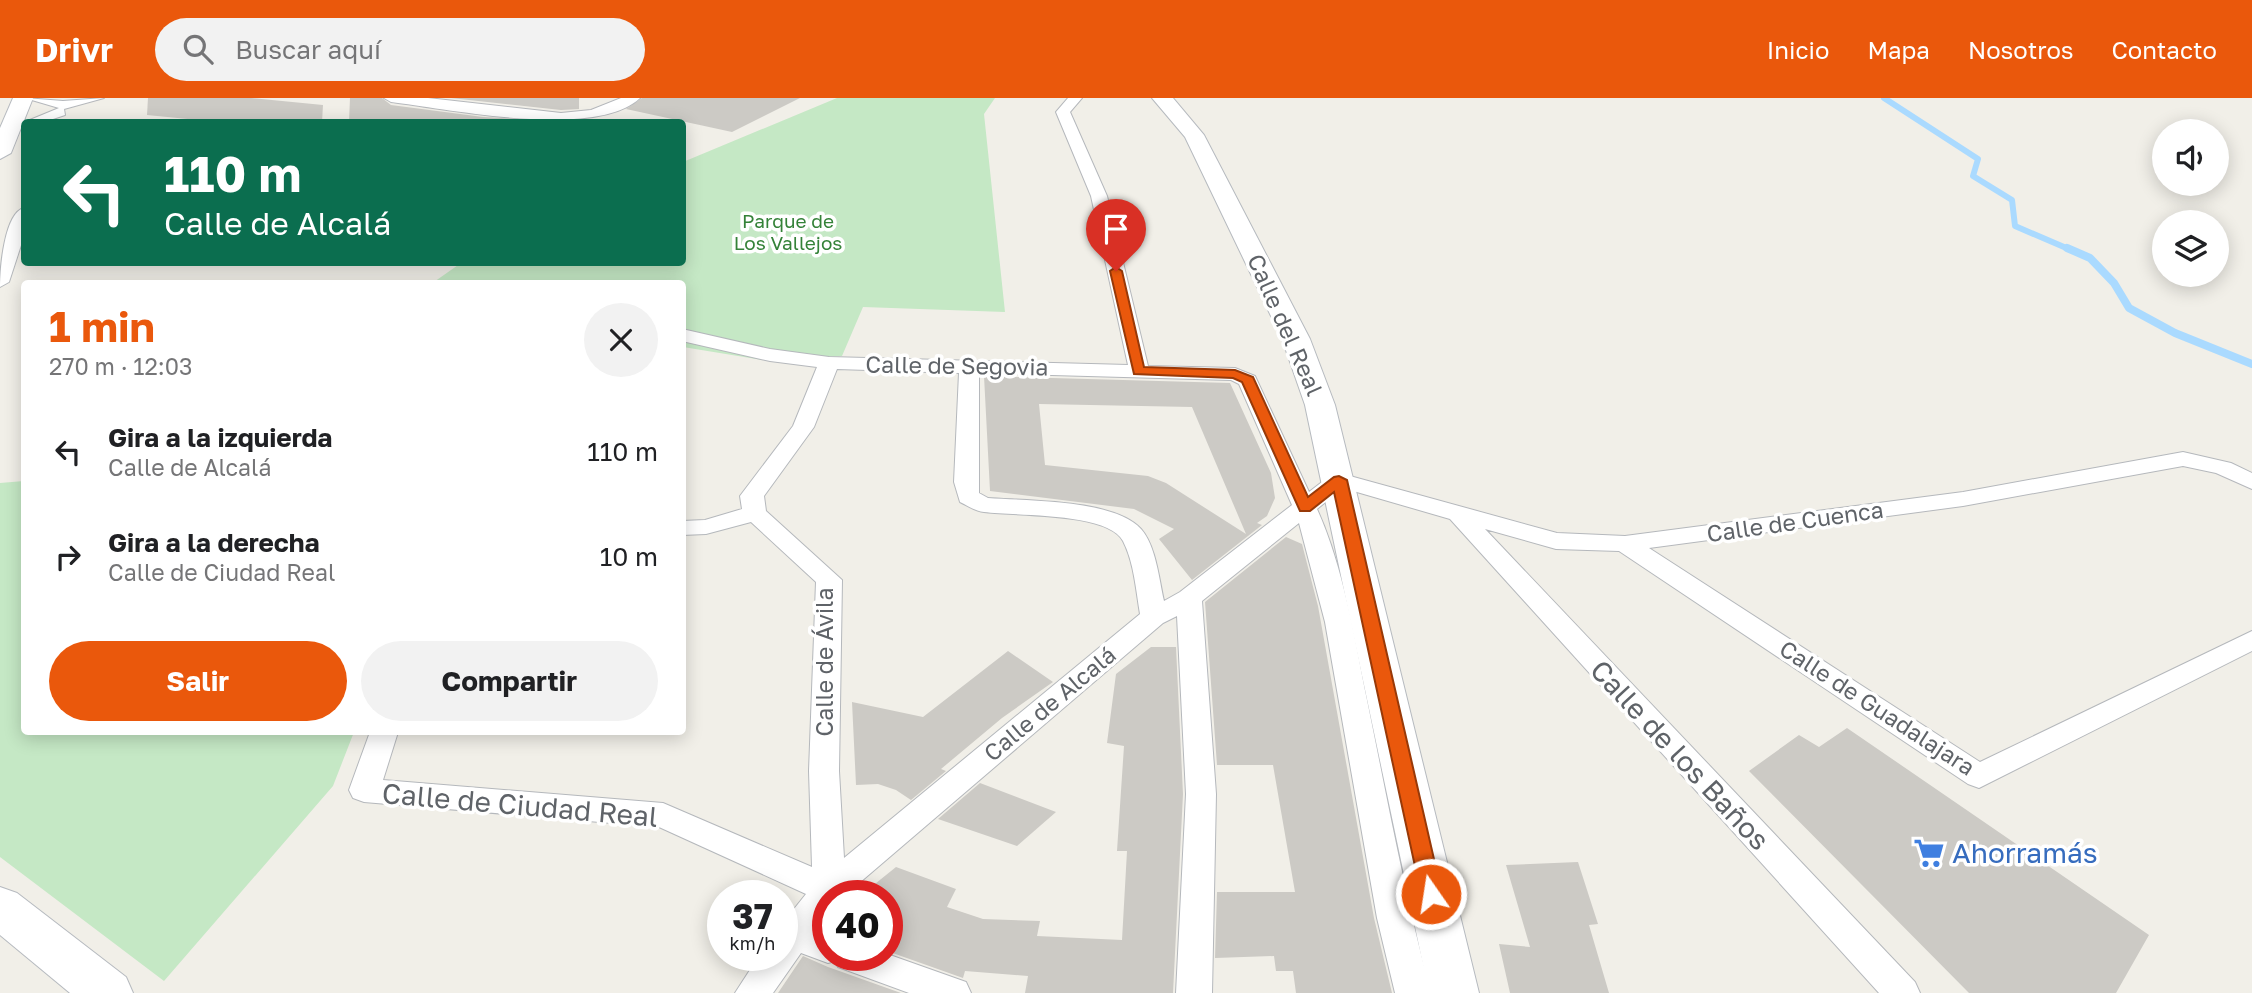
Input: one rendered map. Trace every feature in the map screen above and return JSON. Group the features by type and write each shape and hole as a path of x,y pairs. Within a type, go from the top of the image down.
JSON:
{"street":[{"path":"0,152 17,128 23,98"},
{"path":"32,98 61,110"},
{"path":"39,119 97,98"},
{"path":"391,98 561,117 593,114 633,98"},
{"path":"1075,98 1063,112 1099,196 1139,371"},
{"path":"1162,98 1194,135 1243,231"},
{"path":"1175,98 1203,134 1229,187 1243,231"},
{"path":"0,282 21,222"},
{"name":"Calle del Real","path":"1243,231 1296,339 1320,405 1454,993"},
{"name":"Calle de Segovia","path":"686,336 770,355 829,363 1235,374 1248,380 1305,507"},
{"path":"686,528 706,527 755,513 752,496 803,427 829,363"},
{"path":"969,367 965,482 968,498 983,505 1102,518 1124,524 1134,537 1154,617"},
{"name":"Calle de Cuenca","path":"1339,480 1556,541 1625,544 1963,499 2183,459 2223,468 2252,482"},
{"name":"Calle de Alcalá","path":"841,880 1154,617 1189,598 1339,480"},
{"path":"1305,507 1317,536 1338,622 1394,918 1413,993"},
{"name":"Calle de Ávila","path":"755,513 829,580 824,771 830,880"},
{"name":"Calle de los Baños","path":"1459,515 1902,993"},
{"name":"Calle de Guadalajara","path":"1625,544 1979,776 2252,640"},
{"path":"1189,598 1201,794 1194,993"},
{"name":"Calle de Ciudad Real","path":"383,735 364,790 663,815 812,881"},
{"path":"0,907 101,990"},
{"name":"Calle de Alcalá","path":"798,930 812,912"},
{"name":"Calle de Alcalá","path":"753,993 768,971"},
{"path":"892,971 953,993"}],"green space":[{"name":"Parque de Los Vallejos","path":"837,98 995,98 984,114 1005,312 863,307 842,356 769,361 686,347 686,280 437,280 457,266 686,266 686,161"},
{"path":"21,481 21,735 353,735 333,786 164,981 0,857 0,483"}],"building":[{"path":"148,98 251,98 323,105 322,119 188,119 147,115"},
{"path":"350,98 382,98 391,105 521,119 349,119"},
{"path":"451,98 579,98 579,109 561,110"},
{"path":"642,98 800,98 732,132 686,122 686,119 672,119 626,109"},
{"path":"984,376 1230,383 1271,473 1275,498 1267,516 1257,523 1262,525 1192,580 1159,539 1174,529 1134,509 990,491","holes":["1039,404 1192,407 1246,534 1166,483 1148,476 1045,465"]},
{"path":"1286,537 1302,544 1318,606 1374,918 1392,993 1296,993 1293,971 1276,971 1274,956 1215,958 1217,892 1295,892 1273,765 1217,765 1205,602"},
{"path":"1151,647 1176,647 1183,794 1173,993 1025,993 1028,976 965,971 963,978 903,957 903,880 880,880 896,867 956,889 947,907 983,919 1040,921 1037,936 1122,940 1127,851 1117,851 1124,746 1107,743 1116,674"},
{"path":"1008,651 1053,682 1002,718 941,769 946,771 911,800 896,790 878,784 856,785 852,702 923,717"},
{"name":"Ahorramás","path":"1847,728 2149,935 2116,993 1969,993 1749,771 1799,735 1819,747"},
{"path":"980,783 1056,812 1017,846 938,819"},
{"path":"1578,862 1598,924 1589,925 1609,993 1510,993 1499,944 1530,947 1506,865"},
{"path":"803,956 812,960 812,971 839,971 901,993 778,993 793,971 798,971 798,963"}],"waterway":[{"path":"1884,98 1978,159 1973,176 2012,200 2015,226 2071,250"},
{"path":"2067,248 2090,258 2114,283 2129,308 2175,333 2252,364"}],"place":[{"name":"Ahorramás","path":"1929,853"}],"route":[{"path":"1116,271 1139,371 1235,374 1248,380 1305,507 1339,480 1431,894"}]}
